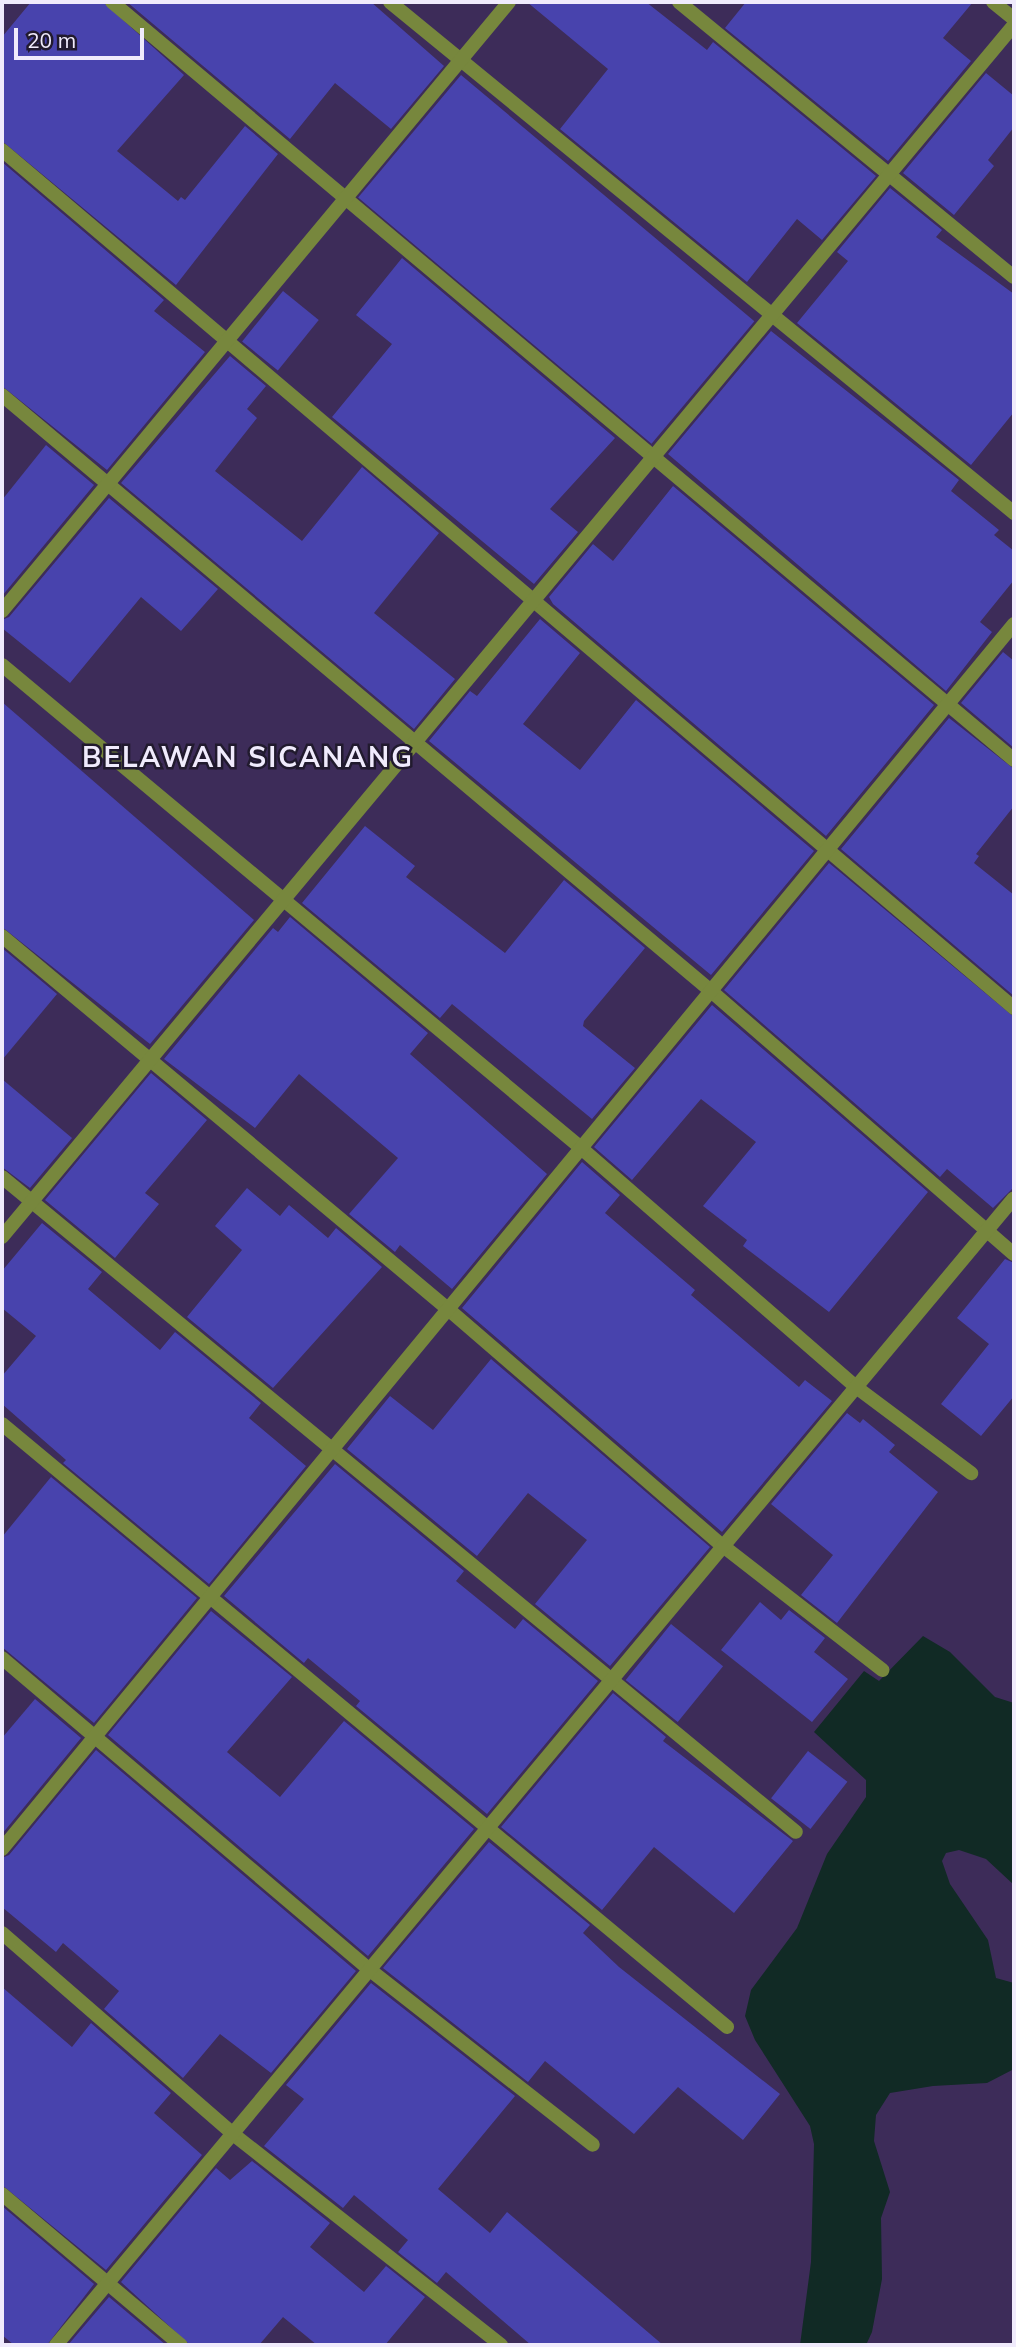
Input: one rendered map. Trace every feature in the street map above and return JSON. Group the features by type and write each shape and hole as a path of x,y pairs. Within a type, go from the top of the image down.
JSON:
{"street":[{"path":"112,2 1014,760"},
{"path":"390,2 1014,513"},
{"path":"2,611 509,2"},
{"path":"679,2 1014,277"},
{"path":"993,2 1014,19"},
{"path":"2,1237 1014,25"},
{"path":"2,150 225,342 830,848 1014,1008"},
{"path":"2,395 711,991 1014,1254"},
{"path":"2,1849 1014,624"},
{"path":"2,665 581,1148 856,1387 971,1473"},
{"path":"2,936 448,1309 723,1546 882,1670"},
{"path":"2,1177 796,1832"},
{"path":"57,2345 1014,1198"},
{"path":"2,1424 727,2027"},
{"path":"2,1658 370,1970 593,2145"},
{"path":"2,1933 233,2134 501,2345"},
{"path":"2,2194 181,2345"}],"shaded area":[{"path":"923,1636 950,1652 995,1697 1014,1703 1014,1885 986,1859 959,1850 946,1853 942,1861 950,1884 988,1940 996,1978 1014,1983 1014,2069 987,2083 933,2086 890,2093 876,2115 874,2141 890,2192 881,2218 882,2279 872,2332 866,2345 800,2345 811,2262 814,2144 810,2126 755,2040 745,2016 751,1990 797,1928 827,1854 866,1797 866,1780 814,1732 864,1671 879,1681"}],"building":[{"path":"31,2 103,2 184,75 117,151 178,201 181,197 185,200 245,126 278,154 176,285 2,141 2,37"},
{"path":"127,2 371,2 444,66 391,129 335,83 290,139"},
{"path":"527,2 646,2 707,50 713,42 876,176 822,240 797,219 747,282 560,129 608,69"},
{"path":"746,2 973,2 943,38 971,61 888,161 725,28"},
{"path":"986,73 1014,96 1014,127 988,160 994,166 954,215 903,173"},
{"path":"461,75 754,321 652,444 358,198"},
{"path":"2,162 164,300 154,311 205,352 107,470 2,386"},
{"path":"890,188 942,230 936,237 1014,294 1014,412 971,465 797,323 848,261 837,252"},
{"path":"402,258 615,438 550,509 578,532 534,584 332,417 392,344 356,315"},
{"path":"283,291 319,320 278,370 242,342"},
{"path":"771,331 959,480 951,491 999,530 994,535 1014,551 1014,580 980,622 992,632 946,691 668,454"},
{"path":"230,356 266,386 247,409 257,418 215,471 302,541 362,467 439,533 374,613 455,679 414,729 121,483"},
{"path":"46,445 94,485 2,596 2,500"},
{"path":"673,486 934,705 826,836 553,604 549,597 593,544 613,561"},
{"path":"109,498 218,589 181,631 141,597 70,683 2,628 2,620 9,617"},
{"path":"540,619 580,653 523,724 580,770 636,700 814,851 711,975 429,741 470,691 477,696"},
{"path":"1003,652 1014,661 1014,748 961,703"},
{"path":"2,702 254,920 150,1044 2,927"},
{"path":"949,718 1014,769 1014,806 976,854 979,856 974,863 1014,895 1014,996 841,849"},
{"path":"365,826 415,866 406,877 505,953 564,880 645,948 584,1021 583,1026 635,1068 592,1119 452,1004 440,1018 302,903"},
{"path":"829,863 1014,1017 1014,1187 993,1208 947,1169 940,1177 724,990"},
{"path":"290,917 428,1033 410,1054 547,1174 452,1289 400,1245 395,1252 349,1214 398,1158 299,1074 255,1128 164,1059 273,928 278,932"},
{"path":"2,948 57,994 2,1060"},
{"path":"712,1005 928,1192 829,1312 743,1246 747,1240 703,1206 756,1142 701,1099 632,1180 594,1147"},
{"path":"151,1073 207,1120 145,1193 159,1204 115,1258 45,1200"},
{"path":"2,1079 72,1138 30,1188 2,1167"},
{"path":"582,1162 620,1195 605,1213 695,1290 691,1295 799,1387 805,1380 832,1401 722,1532 462,1308"},
{"path":"247,1188 280,1216 289,1205 328,1238 336,1228 382,1267 273,1388 187,1317 242,1250 215,1226"},
{"path":"42,1223 102,1272 88,1289 160,1350 175,1332 261,1403 249,1418 306,1466 209,1584 63,1463 66,1460 2,1404 2,1376 36,1336 2,1308 2,1271"},
{"path":"1005,1259 1014,1263 1014,1396 981,1436 941,1404 989,1344 957,1318"},
{"path":"491,1359 710,1547 610,1666 535,1604 587,1540 528,1493 477,1556 347,1449 390,1396 433,1430"},
{"path":"847,1413 860,1423 863,1419 895,1445 889,1452 938,1492 837,1623 801,1595 833,1555 771,1504"},
{"path":"335,1464 464,1571 456,1581 515,1629 523,1619 598,1681 487,1814 356,1706 360,1701 308,1658 304,1663 224,1596"},
{"path":"51,1477 197,1598 94,1723 2,1647 2,1537"},
{"path":"760,1602 781,1620 789,1610 825,1638 814,1652 848,1679 812,1722 721,1650"},
{"path":"211,1611 292,1677 227,1752 280,1797 344,1721 474,1829 368,1956 108,1735"},
{"path":"671,1624 723,1666 678,1722 626,1680"},
{"path":"613,1693 666,1737 663,1741 793,1841 734,1913 654,1847 602,1910 501,1827"},
{"path":"35,1699 81,1738 2,1834 2,1738"},
{"path":"96,1750 356,1971 271,2073 220,2034 183,2078 104,2009 119,1991 63,1943 56,1952 2,1907 2,1858 9,1855"},
{"path":"808,1751 847,1782 810,1829 771,1798"},
{"path":"489,1842 590,1925 583,1933 619,1967 780,2094 743,2140 678,2087 634,2134 545,2061 528,2082 383,1968"},
{"path":"371,1983 515,2096 438,2189 490,2233 507,2212 663,2345 531,2345 446,2272 437,2283 398,2252 408,2240 354,2195 343,2208 264,2146 304,2099 286,2085"},
{"path":"2,1987 72,2047 91,2023 171,2093 154,2113 202,2155 106,2270 2,2185"},
{"path":"252,2161 330,2223 310,2247 364,2292 386,2266 425,2297 385,2345 317,2345 283,2317 259,2345 190,2345 121,2282 216,2168 230,2180"},
{"path":"2,2206 94,2284 47,2345 14,2345 2,2335"},
{"path":"109,2297 166,2345 68,2345"}],"district":[{"name":"BELAWAN SICANANG","path":"248,757"}]}
